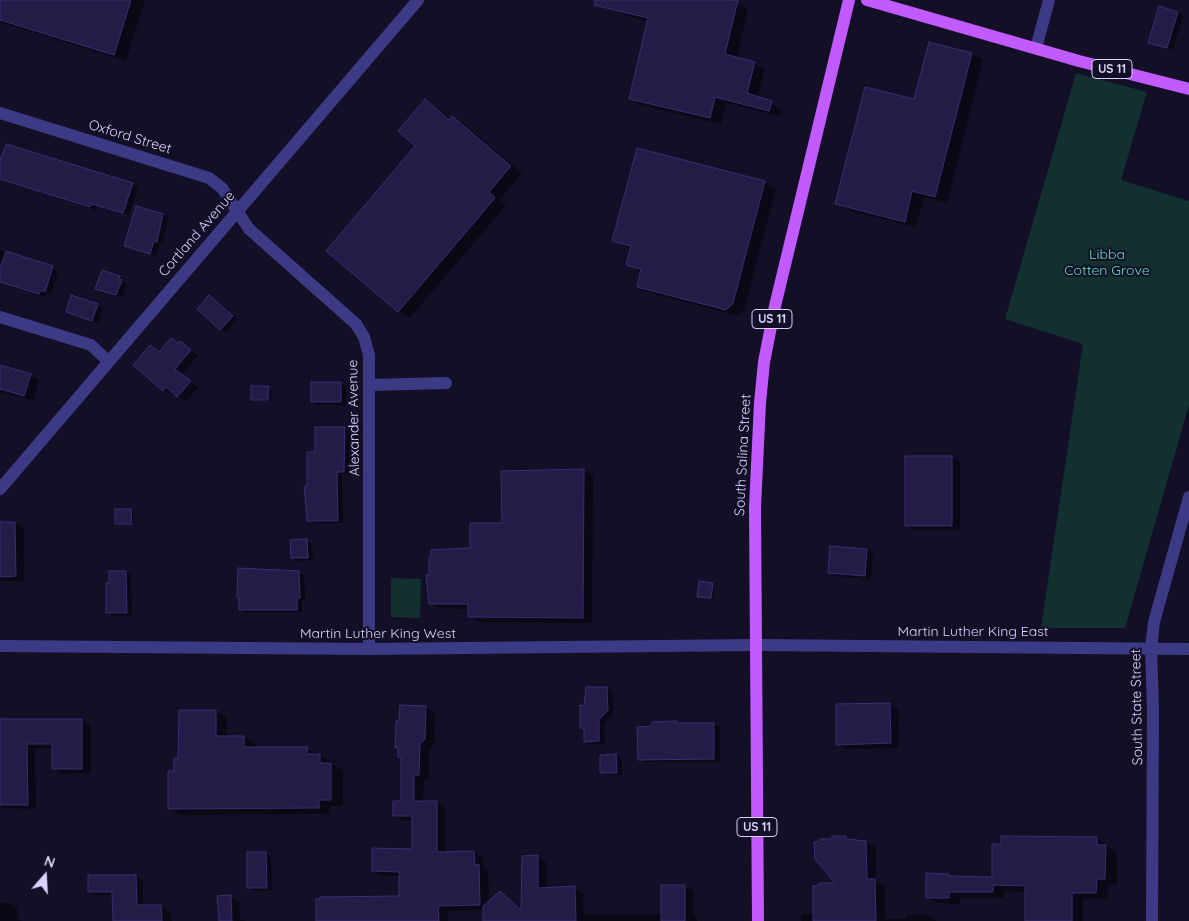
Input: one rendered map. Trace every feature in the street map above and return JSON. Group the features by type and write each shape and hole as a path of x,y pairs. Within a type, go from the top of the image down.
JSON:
{"main road":[{"name":"South Salina Street","path":"758,921 755,507 764,362 774,306 849,0"},
{"name":"US 11","path":"866,0 1189,89"}],"street":[{"name":"Cortland Avenue","path":"0,489 418,0"},
{"path":"1036,48 1049,0"},
{"name":"Oxford Street","path":"0,113 209,178 222,188 237,210"},
{"name":"Alexander Avenue","path":"237,210 249,229 356,324 364,337 369,355 370,385 369,650"},
{"path":"0,317 91,345 108,361"},
{"path":"370,385 446,383"},
{"name":"South State Street","path":"1152,921 1154,709 1151,648 1154,622 1189,497"},
{"name":"Martin Luther King West","path":"0,646 369,650 757,646"},
{"name":"Martin Luther King East","path":"757,646 1189,649"}],"green space":[{"name":"Libba Cotten Grove","path":"1076,73 1147,92 1121,180 1189,201 1189,405 1125,628 1041,628 1083,344 1005,319"},
{"path":"391,578 421,579 420,618 391,617"}],"building":[{"path":"0,0 131,0 114,55 0,20"},
{"path":"595,0 738,0 725,54 755,62 747,93 772,101 769,111 715,97 710,118 629,99 648,18 594,5"},
{"path":"1159,6 1178,12 1167,48 1148,43"},
{"path":"929,42 972,53 935,197 912,191 905,222 835,204 865,87 914,99"},
{"path":"425,99 449,120 452,116 511,166 489,192 495,198 398,312 326,251 415,146 398,131"},
{"path":"6,144 133,183 123,213 92,204 90,207 0,179 0,161"},
{"path":"637,148 765,181 733,303 726,310 637,287 641,269 626,265 631,246 612,241"},
{"path":"136,206 163,214 157,242 154,241 150,254 124,246"},
{"path":"6,251 53,266 45,292 41,290 39,294 0,282 0,268"},
{"path":"102,270 120,276 119,279 122,280 116,295 95,289"},
{"path":"71,295 98,304 92,321 66,312"},
{"path":"209,295 233,316 220,330 197,309"},
{"path":"171,338 178,343 180,341 191,350 175,369 191,381 177,397 166,387 163,391 133,365 150,345 159,352"},
{"path":"0,365 31,374 24,396 0,389"},
{"path":"311,382 341,382 341,402 311,402"},
{"path":"251,386 269,386 268,400 251,400"},
{"path":"315,427 345,427 344,472 337,472 338,521 307,521 304,486 307,486 307,452 315,452"},
{"path":"905,456 952,456 952,526 905,526"},
{"path":"584,469 583,618 468,617 468,604 429,604 426,575 429,575 431,550 470,548 470,523 502,523 501,471"},
{"path":"115,509 131,509 132,524 115,524"},
{"path":"0,522 15,522 16,576 0,577"},
{"path":"307,539 308,558 291,558 290,540"},
{"path":"830,546 867,549 865,576 828,573"},
{"path":"238,568 299,571 300,598 297,598 297,610 239,610 239,598 237,598"},
{"path":"109,571 126,571 127,613 106,613 106,583 109,583"},
{"path":"699,581 713,583 711,598 697,597"},
{"path":"586,687 607,687 608,710 599,720 599,741 584,742 584,728 580,728 580,705 584,706"},
{"path":"890,703 891,743 836,745 836,704"},
{"path":"400,705 426,706 425,739 420,744 419,775 414,775 414,801 437,801 437,852 474,851 475,865 479,864 480,905 438,906 439,921 316,921 316,899 320,899 320,897 399,896 399,872 372,871 372,848 412,849 412,816 393,816 393,801 401,801 401,758 398,757 398,747 395,748 396,725 397,720 399,720"},
{"path":"179,710 216,710 216,736 244,736 244,747 308,747 307,754 320,754 320,763 331,763 331,800 319,800 319,808 168,809 168,771 174,771 174,758 178,759"},
{"path":"0,719 82,719 82,769 52,769 52,744 27,744 28,805 0,805"},
{"path":"676,721 676,723 714,723 714,759 638,760 637,727 652,726 652,722"},
{"path":"616,754 617,773 600,773 600,755"},
{"path":"832,836 846,836 846,839 866,841 867,879 875,879 876,921 813,921 813,886 819,885 819,883 835,883 815,859 814,842 820,841 820,839 832,839"},
{"path":"1001,836 1097,837 1097,845 1106,845 1105,879 1097,879 1096,893 1072,893 1072,921 1025,921 1025,886 993,885 993,892 949,892 949,898 926,898 926,873 949,874 949,876 992,877 992,844 1001,844"},
{"path":"247,852 266,852 267,888 247,888"},
{"path":"538,855 538,888 575,886 576,921 483,921 483,906 500,891 521,910 522,856"},
{"path":"88,875 136,875 137,905 161,905 162,921 113,921 112,892 88,892"},
{"path":"661,885 685,885 685,921 661,921"},
{"path":"231,895 232,921 219,921 217,896"}]}
